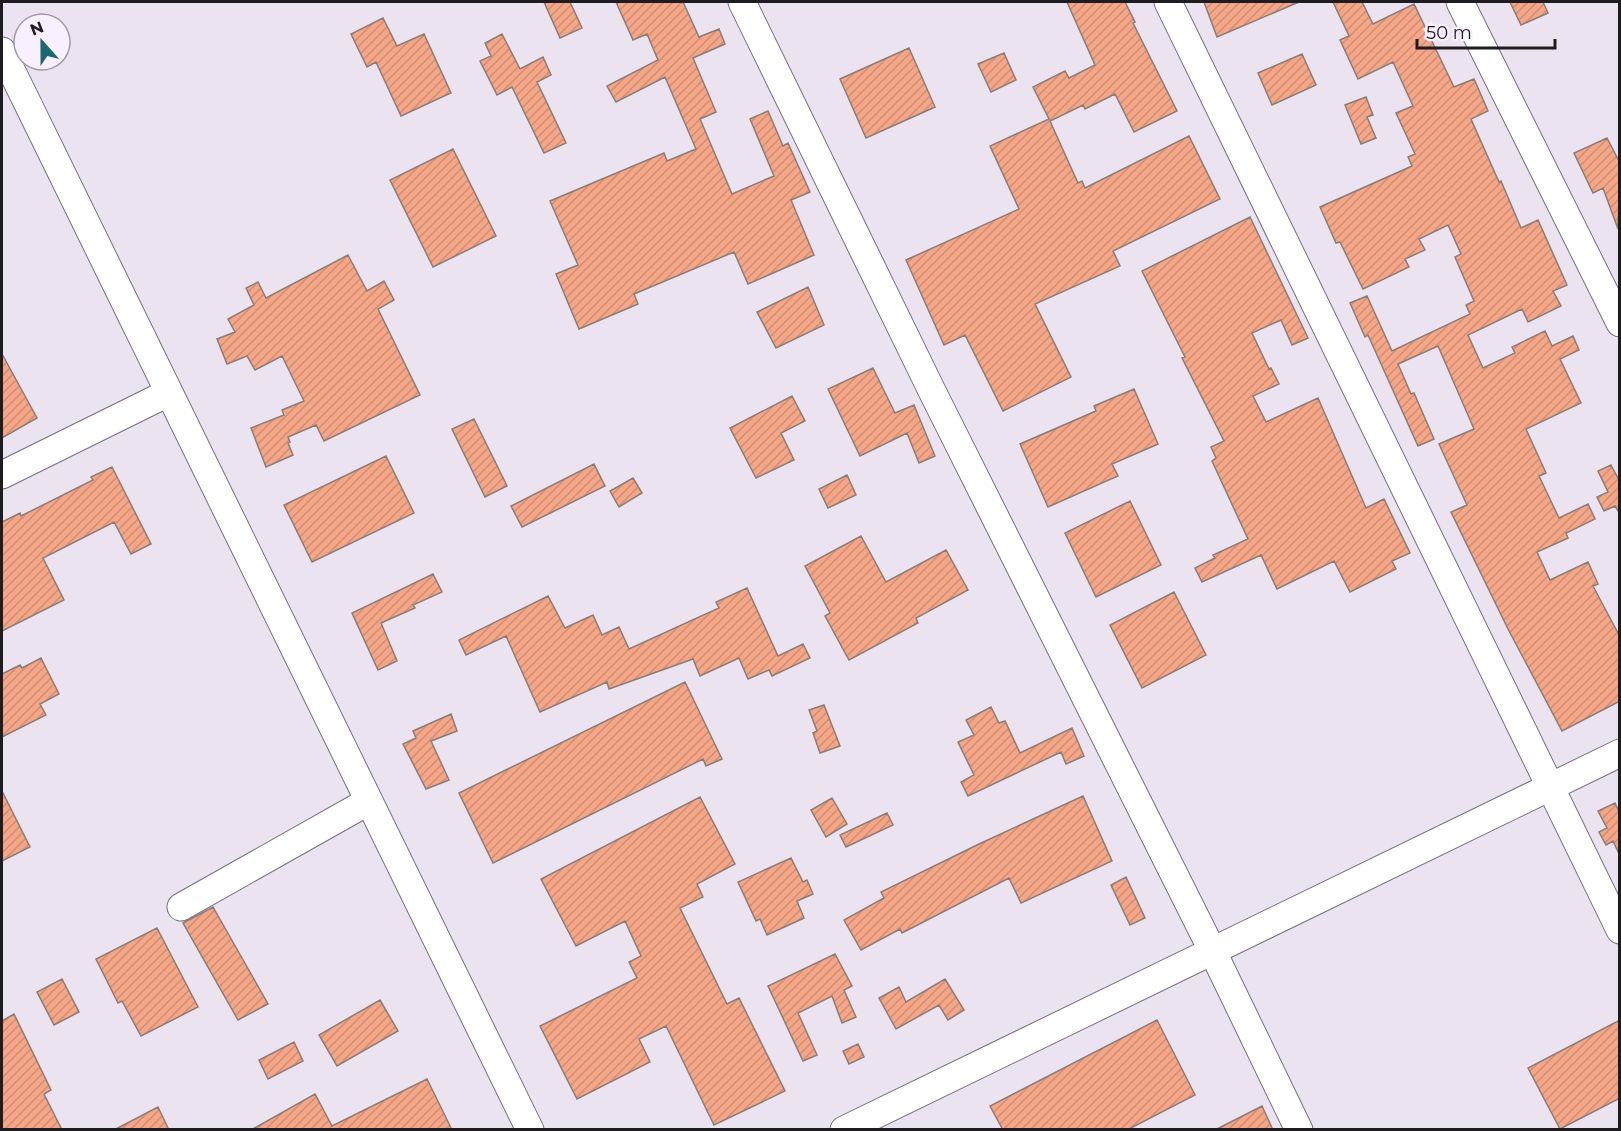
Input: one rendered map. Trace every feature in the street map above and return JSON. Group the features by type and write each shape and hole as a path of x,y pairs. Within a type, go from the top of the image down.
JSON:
{"street":[{"path":"742,2 932,392 1212,950 1299,1130"},
{"path":"1168,2 1620,930"},
{"path":"1460,2 1620,323"},
{"path":"2,51 530,1130"},
{"path":"2,475 168,393"},
{"path":"844,1130 1620,753"},
{"path":"181,906 369,801"}],"building":[{"path":"544,2 570,2 582,28 560,38"},
{"path":"616,2 683,2 699,37 719,29 725,44 693,58 716,112 700,119 732,194 774,176 750,119 768,111 783,146 788,143 810,192 791,200 814,255 748,284 734,252 634,294 638,304 579,329 556,274 578,265 550,201 664,153 667,161 696,149 665,77 616,102 607,86 658,60 647,34 633,40"},
{"path":"1067,2 1125,2 1135,22 1133,23 1177,111 1134,132 1115,94 1085,109 1083,105 1050,121 1078,183 1082,181 1085,188 1189,136 1220,199 1113,251 1120,266 1035,304 1071,377 1003,411 965,335 944,345 906,260 1019,209 990,146 1049,119 1033,87 1065,71 1069,78 1095,65"},
{"path":"1204,2 1299,2 1217,37"},
{"path":"1333,2 1362,2 1373,24 1414,4 1454,87 1474,79 1488,111 1471,119 1499,182 1501,181 1521,228 1538,220 1567,285 1553,291 1561,306 1528,322 1522,309 1468,335 1483,368 1515,353 1512,347 1545,331 1552,346 1573,336 1579,350 1560,359 1581,403 1526,429 1546,473 1539,476 1559,518 1588,504 1595,519 1566,533 1568,538 1537,552 1550,580 1588,562 1598,584 1593,586 1620,637 1620,701 1562,731 1508,629 1451,512 1467,505 1439,444 1474,429 1438,346 1398,364 1411,394 1414,393 1434,439 1418,446 1368,335 1365,337 1350,303 1367,296 1392,351 1470,314 1466,305 1474,301 1455,257 1461,254 1448,225 1419,239 1425,250 1405,259 1409,267 1363,289 1340,242 1336,243 1320,207 1412,166 1408,157 1415,154 1396,113 1413,106 1393,62 1358,79 1340,40 1349,36"},
{"path":"1510,2 1543,2 1548,13 1521,25"},
{"path":"383,18 397,46 424,34 451,93 401,116 376,62 367,67 351,34"},
{"path":"502,34 520,69 543,57 551,75 537,82 566,143 544,153 512,87 497,95 480,61 491,56 485,43"},
{"path":"909,48 935,107 866,138 840,79"},
{"path":"1004,53 1016,80 991,92 978,64"},
{"path":"1302,54 1316,85 1272,105 1258,73"},
{"path":"1366,97 1373,115 1367,117 1376,138 1361,144 1345,105"},
{"path":"1607,138 1620,163 1618,229 1603,188 1593,193 1574,153"},
{"path":"453,149 496,236 433,267 390,180"},
{"path":"1250,217 1308,338 1292,345 1281,320 1252,333 1269,369 1271,368 1279,384 1253,396 1266,422 1318,398 1366,508 1384,499 1410,553 1392,561 1396,569 1350,592 1334,561 1277,589 1261,555 1202,582 1195,568 1215,558 1213,555 1248,539 1212,461 1216,458 1211,447 1224,441 1142,271"},
{"path":"348,255 367,291 384,281 394,300 378,309 420,395 324,441 316,425 288,437 293,455 266,467 251,428 284,415 282,410 304,401 282,356 255,370 247,356 227,364 217,339 235,332 228,319 254,305 246,288 258,282 266,298"},
{"path":"808,287 824,325 776,348 757,312"},
{"path":"2,354 37,418 2,438"},
{"path":"873,368 895,413 914,405 935,456 919,463 907,433 860,456 828,389"},
{"path":"1134,389 1158,444 1112,464 1118,476 1048,507 1020,444 1096,411 1094,406"},
{"path":"792,396 805,421 781,433 794,460 756,478 730,428"},
{"path":"474,419 507,486 485,497 452,429"},
{"path":"386,456 414,513 312,562 284,505"},
{"path":"594,464 605,486 522,527 511,506"},
{"path":"1611,465 1620,482 1620,514 1615,506 1604,511 1597,497 1608,492 1598,471"},
{"path":"112,467 151,544 131,554 114,522 43,558 64,600 2,631 2,522 20,513 21,516 93,480 91,477"},
{"path":"847,475 856,495 828,508 819,489"},
{"path":"633,478 642,493 619,507 610,491"},
{"path":"1130,501 1161,565 1096,597 1065,533"},
{"path":"861,536 886,582 946,550 968,590 916,618 918,623 849,660 825,616 830,613 805,566"},
{"path":"433,574 442,592 413,605 415,608 381,623 397,661 378,670 352,613"},
{"path":"747,588 778,656 803,644 810,658 772,676 769,670 748,679 739,658 700,676 693,659 609,689 607,682 540,712 506,636 466,655 459,640 548,596 565,628 593,615 602,635 619,627 629,649 719,608 716,602"},
{"path":"1174,592 1206,655 1142,688 1110,625"},
{"path":"41,658 59,694 40,704 46,715 2,737 2,674 20,665 22,668"},
{"path":"685,682 722,759 706,766 703,759 493,863 459,793"},
{"path":"824,705 840,746 820,753 813,733 817,731 809,710"},
{"path":"991,707 999,723 1005,721 1020,753 1072,728 1084,756 1066,764 1061,752 968,796 961,782 974,775 958,742 974,735 966,720"},
{"path":"451,714 457,731 431,741 449,780 426,789 403,744 416,738 413,731"},
{"path":"2,791 30,847 2,861"},
{"path":"1083,796 1112,861 1021,903 1009,878 902,933 900,929 861,950 844,920 884,898 881,892"},
{"path":"700,797 735,864 697,884 703,897 680,908 727,1004 739,998 785,1091 714,1125 666,1026 639,1039 650,1062 577,1099 540,1026 637,978 629,962 641,956 625,921 576,946 541,879"},
{"path":"832,798 847,824 826,837 811,810"},
{"path":"1615,803 1620,814 1620,856 1613,841 1606,845 1599,832 1607,828 1598,811"},
{"path":"887,813 893,825 846,847 840,835"},
{"path":"791,858 803,882 807,880 813,894 797,901 804,918 767,935 760,919 756,921 738,882"},
{"path":"1126,877 1145,918 1130,925 1111,885"},
{"path":"213,907 268,1004 238,1020 183,923"},
{"path":"157,928 198,1007 141,1036 122,1001 118,1003 96,959"},
{"path":"835,954 852,986 844,990 856,1017 842,1023 832,996 798,1013 817,1055 803,1061 768,986"},
{"path":"62,979 79,1012 54,1025 37,992"},
{"path":"945,979 964,1010 948,1020 939,1005 896,1029 879,998 899,987 906,1002"},
{"path":"380,1000 398,1031 337,1066 319,1035"},
{"path":"14,1014 51,1090 44,1094 62,1130 2,1130 2,1021"},
{"path":"1157,1020 1195,1095 1127,1130 1003,1130 990,1106"},
{"path":"1620,1020 1620,1098 1560,1129 1528,1068"},
{"path":"294,1042 303,1061 268,1079 259,1060"},
{"path":"858,1044 864,1057 849,1064 843,1051"},
{"path":"427,1079 452,1130 251,1130 315,1094 332,1126"},
{"path":"1262,1106 1273,1130 1215,1130"},
{"path":"158,1107 169,1130 114,1130"}]}
